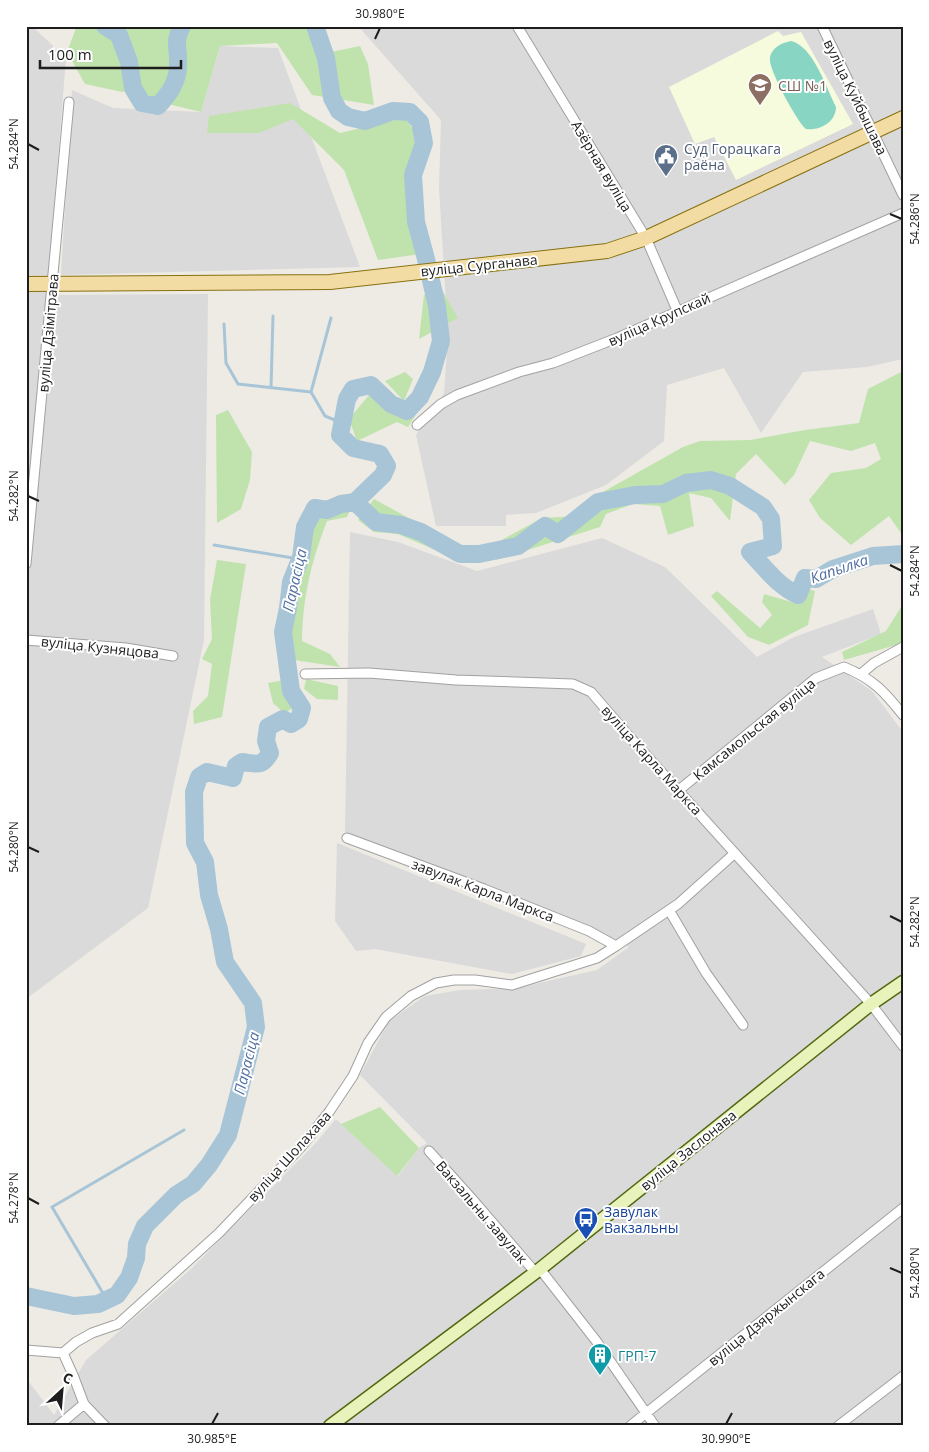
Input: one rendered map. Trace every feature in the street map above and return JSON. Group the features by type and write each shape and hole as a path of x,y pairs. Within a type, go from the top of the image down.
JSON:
{"main road":[{"name":"вуліца Сурганава","path":"26,284 330,282 607,251 646,238 903,118"}],"street":[{"name":"Азёрная вуліца","path":"517,26 646,238 677,310"},
{"name":"вуліца Куйбышава","path":"822,26 903,195"},
{"name":"вуліца Дзімітрава","path":"26,564 30,476 52,284 69,102"},
{"name":"вуліца Крупскай","path":"417,425 441,404 457,395 518,372 553,363 648,325 677,310 903,213"},
{"name":"вуліца Кузняцова","path":"26,640 126,648 173,656"},
{"path":"861,674 874,663 903,647"},
{"name":"Камсамольская вуліца","path":"679,790 816,678 844,667 861,674 878,686 903,715"},
{"name":"вуліца Карла Маркса","path":"305,674 369,673 456,680 573,684 592,692 628,735 871,1004 903,1046"},
{"name":"завулак Карла Маркса","path":"347,838 484,889 589,931 616,946"},
{"name":"вуліца Шолахава","path":"63,1353 76,1342 92,1333 118,1324 219,1233 301,1147 329,1112 353,1076 368,1044 386,1018 411,996 436,983 454,980 475,980 512,985 597,958 669,910 735,853"},
{"path":"669,910 706,973 743,1025"},
{"name":"вуліца Заслонава","path":"330,1426 537,1271 871,1004 903,982"},
{"name":"Вакзальны завулак","path":"429,1151 537,1271 597,1342 654,1426"},
{"name":"вуліца Дзяржынскага","path":"630,1426 903,1208"},
{"path":"26,1350 63,1353 84,1404 104,1426"},
{"path":"838,1426 903,1376"},
{"path":"58,1426 84,1404"}],"shaded area":[{"path":"26,26 32,26 66,58 47,295 208,294 204,640 148,908 26,999"},
{"path":"358,26 903,26 903,206 900,207 903,212 903,359 867,367 803,372 761,433 724,368 667,385 664,441 606,485 536,513 506,515 506,526 436,526 416,435 444,393 448,336 439,188 441,120"},
{"name":"СШ №1","path":"778,31 783,36 801,32 853,124 736,180 714,137 695,144 669,87"},
{"path":"220,46 278,48 360,267 61,275 72,90 113,108 201,112"},
{"path":"350,532 398,542 477,571 602,538 665,567 757,657 794,637 873,609 881,634 822,657 872,691 903,732 903,1426 26,1426 26,1378 54,1415 86,1360 191,1269 313,1146 336,1119 398,1176 419,1148 427,1143 360,1075 389,1021 425,996 460,990 517,988 597,970 629,947 345,832"},
{"path":"337,843 586,944 581,956 512,974 375,949 356,951 335,921"}],"green space":[{"path":"75,26 324,26 331,52 360,46 368,64 374,105 312,95 277,43 220,46 201,112 147,99 139,87 122,92 85,84 67,52"},
{"path":"791,41 799,44 812,59 836,107 830,121 817,129 806,129 802,125 785,97 771,67 771,53 783,43"},
{"path":"290,103 340,133 404,118 418,135 406,201 421,254 378,260 344,170 293,119 259,133 207,133 209,116"},
{"path":"442,290 458,318 419,339 424,295"},
{"path":"903,371 903,536 889,516 851,545 820,518 809,500 831,473 866,468 881,459 875,443 851,451 810,441 794,475 785,485 756,454 736,474 730,521 711,498 689,493 694,526 668,535 660,506 633,504 606,514 600,527 496,560 498,542 542,518 577,516 594,497 683,447 700,441 750,440 859,423 868,389"},
{"path":"405,372 413,379 404,401 385,381"},
{"path":"369,395 385,407 403,416 418,411 408,427 397,422 357,441 349,419"},
{"path":"228,410 252,452 250,480 241,509 217,523 216,415"},
{"path":"374,499 456,544 449,556 398,534 374,532 358,520"},
{"path":"351,508 347,517 327,521 316,551 304,609 302,641 330,654 340,667 294,660 287,633 296,587 306,554 309,526 317,512 332,513"},
{"path":"217,560 246,564 222,717 194,724 193,711 208,696 212,664 202,659 212,639 210,600"},
{"path":"807,589 815,591 808,625 769,645 748,637 711,596 717,591 760,628 772,615 762,602 764,594 795,603"},
{"path":"903,594 903,643 844,660 842,652 886,631 901,607"},
{"path":"306,679 338,686 338,700 317,699 304,689"},
{"path":"284,680 285,690 296,707 284,713 273,703 268,683"},
{"path":"380,1107 419,1148 397,1176 341,1124"}],"waterway":[{"name":"Парасіца","path":"105,26 119,35 129,62 133,88 142,103 158,106 175,82 178,71 177,42 182,26"},
{"name":"Парасіца","path":"26,1296 74,1306 98,1304 117,1295 129,1278 136,1258 137,1244 145,1226 176,1195 193,1184 209,1165 228,1135 256,1027 253,1003 225,962 219,929 209,895 205,862 195,843 194,792 199,777 207,772 233,778 236,766 242,762 262,763 270,753 266,741 268,727 283,719 291,724 299,719 302,708 291,691 283,632 291,582 301,557 305,527 315,508 327,510 341,504 355,502 383,475 387,466 380,454 353,448 340,435 347,399 353,389 371,385 391,404 407,411 420,397 432,372 441,341 437,306 416,222 413,175 424,143 420,122 410,112 393,111 365,121 348,117 339,111 332,98 326,58 315,26"},
{"path":"271,388 273,316"},
{"path":"311,392 331,318"},
{"path":"224,324 226,363 238,384 311,392 325,416 342,423"},
{"name":"Капылка","path":"355,502 376,522 401,525 421,532 460,554 479,554 518,546 545,526 558,534 598,502 635,495 663,494 686,483 711,480 730,486 763,507 771,519 773,546 750,552 778,582 798,595 805,578 816,579 833,569 873,556 903,554"},
{"path":"214,545 299,559"},
{"path":"107,1300 52,1207 184,1130"}],"place":[{"name":"СШ №1","path":"760,106"},
{"name":"Суд Горацкага раёна","path":"666,177"},
{"name":"Завулак Вакзальны","path":"586,1240"},
{"name":"ГРП-7","path":"600,1376"}]}
